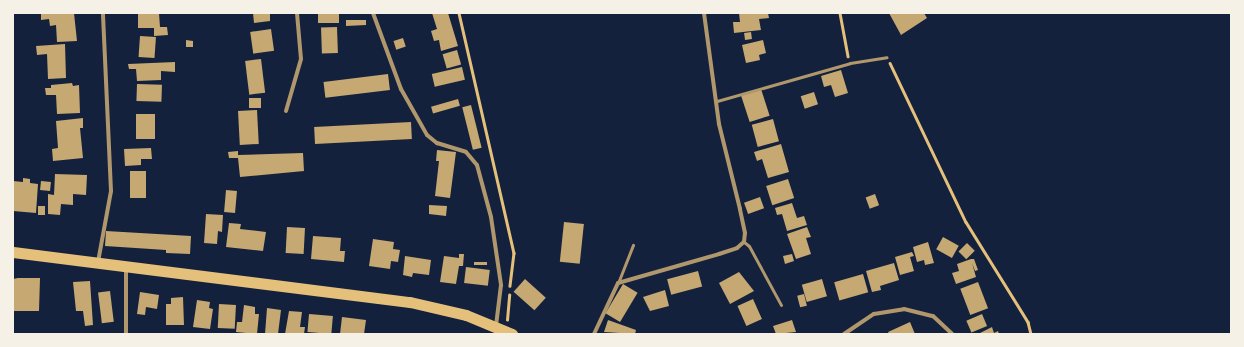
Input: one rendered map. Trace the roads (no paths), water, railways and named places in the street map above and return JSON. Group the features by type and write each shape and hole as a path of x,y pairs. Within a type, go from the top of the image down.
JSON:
{"highway":[{"path":"13,252 410,302 466,314 505,330"}],"street":[{"path":"98,262 111,190 104,13"},
{"path":"286,111 301,59 297,13"},
{"path":"373,13 401,89 427,135 437,143 466,152 477,165 491,217 501,285 505,330"},
{"path":"594,334 618,283 718,254 741,246 744,242 745,233 719,124 704,13"},
{"path":"126,266 126,334"},
{"path":"844,334 874,314 904,309 933,316 952,334"}],"lane":[{"path":"717,101 850,63 887,57"},
{"path":"744,242 749,246 781,305"},
{"path":"618,283 634,245"}]}
